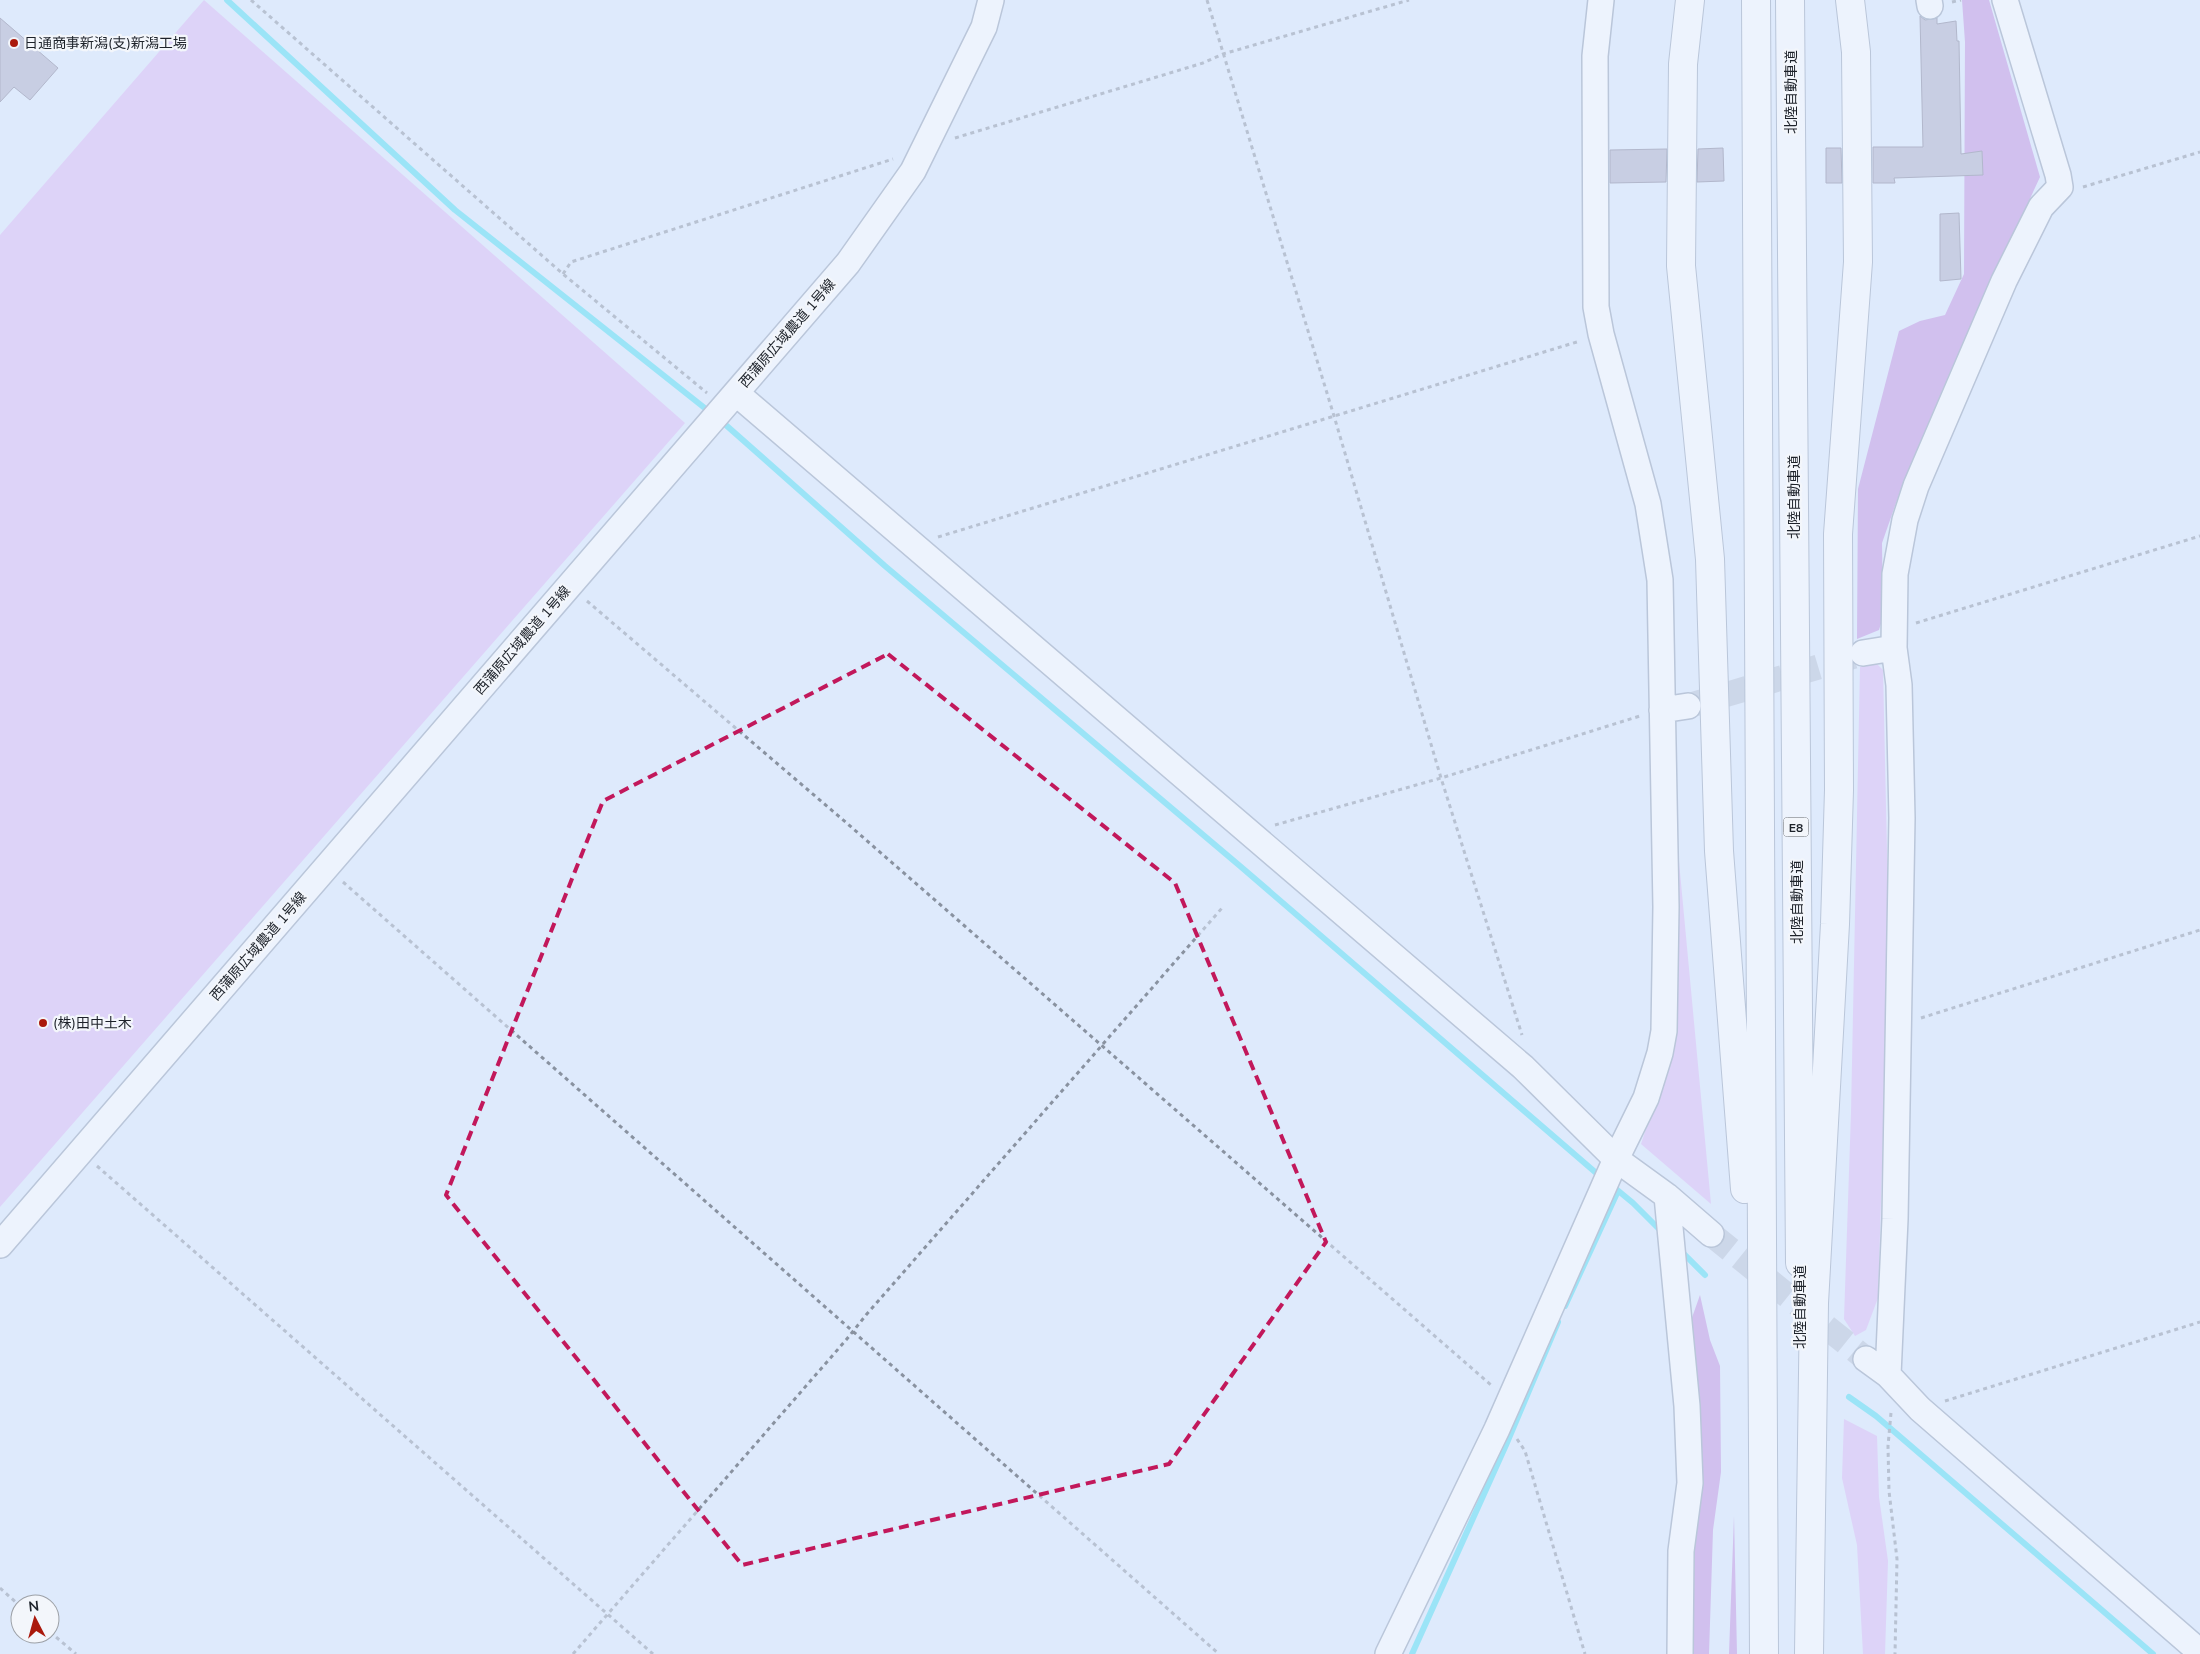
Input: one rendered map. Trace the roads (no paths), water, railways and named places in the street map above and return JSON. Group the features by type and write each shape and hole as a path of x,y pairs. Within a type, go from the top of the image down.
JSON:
{"highway":[{"path":"1690,0 1683,64 1681,266 1710,559 1719,851 1763,1408"},
{"path":"1756,0 1764,1654"},
{"name":"北陸自動車道","path":"1790,0 1802,1654"},
{"path":"1809,1654 1814,1303 1835,924 1839,790 1838,534 1858,262 1856,52 1850,0"}],"street":[{"name":"西蒲原広域農道 1号線","path":"0,1245 848,263 916,164 984,27 991,0"},
{"path":"1388,1654 1497,1429 1616,1159 1646,1098 1660,1053 1664,1031 1666,906 1660,580 1648,504 1601,334 1596,307 1595,56 1601,0"},
{"path":"1888,1375 1896,1219 1902,818 1899,685 1895,639 1896,561 1904,520 1916,486 2004,281 2041,207 2060,187 2005,0"},
{"path":"736,393 1523,1068 1616,1159 1667,1196 1711,1234"},
{"path":"1863,653 1895,639"},
{"path":"1662,710 1688,706"},
{"path":"1667,1196 1687,1406 1690,1483 1681,1551 1680,1654"},
{"path":"1866,1359 1888,1375 1920,1409 2200,1652"}],"waterway":[{"path":"227,0 455,210 711,413"},
{"path":"719,419 885,566 1240,866 1602,1178"},
{"path":"1610,1184 1633,1203 1663,1233"},
{"path":"1565,1306 1618,1191"},
{"path":"1679,1249 1705,1275"},
{"path":"1412,1654 1506,1445 1558,1322"},
{"path":"1849,1397 1876,1416 2153,1654"}],"tunnel":[{"path":"1688,706 1858,655"},
{"path":"1711,1234 1866,1359"}],"place":[{"name":"日通商事新潟(支)新潟工場","path":"14,43"},
{"name":"(株)田中土木","path":"43,1023"}]}
